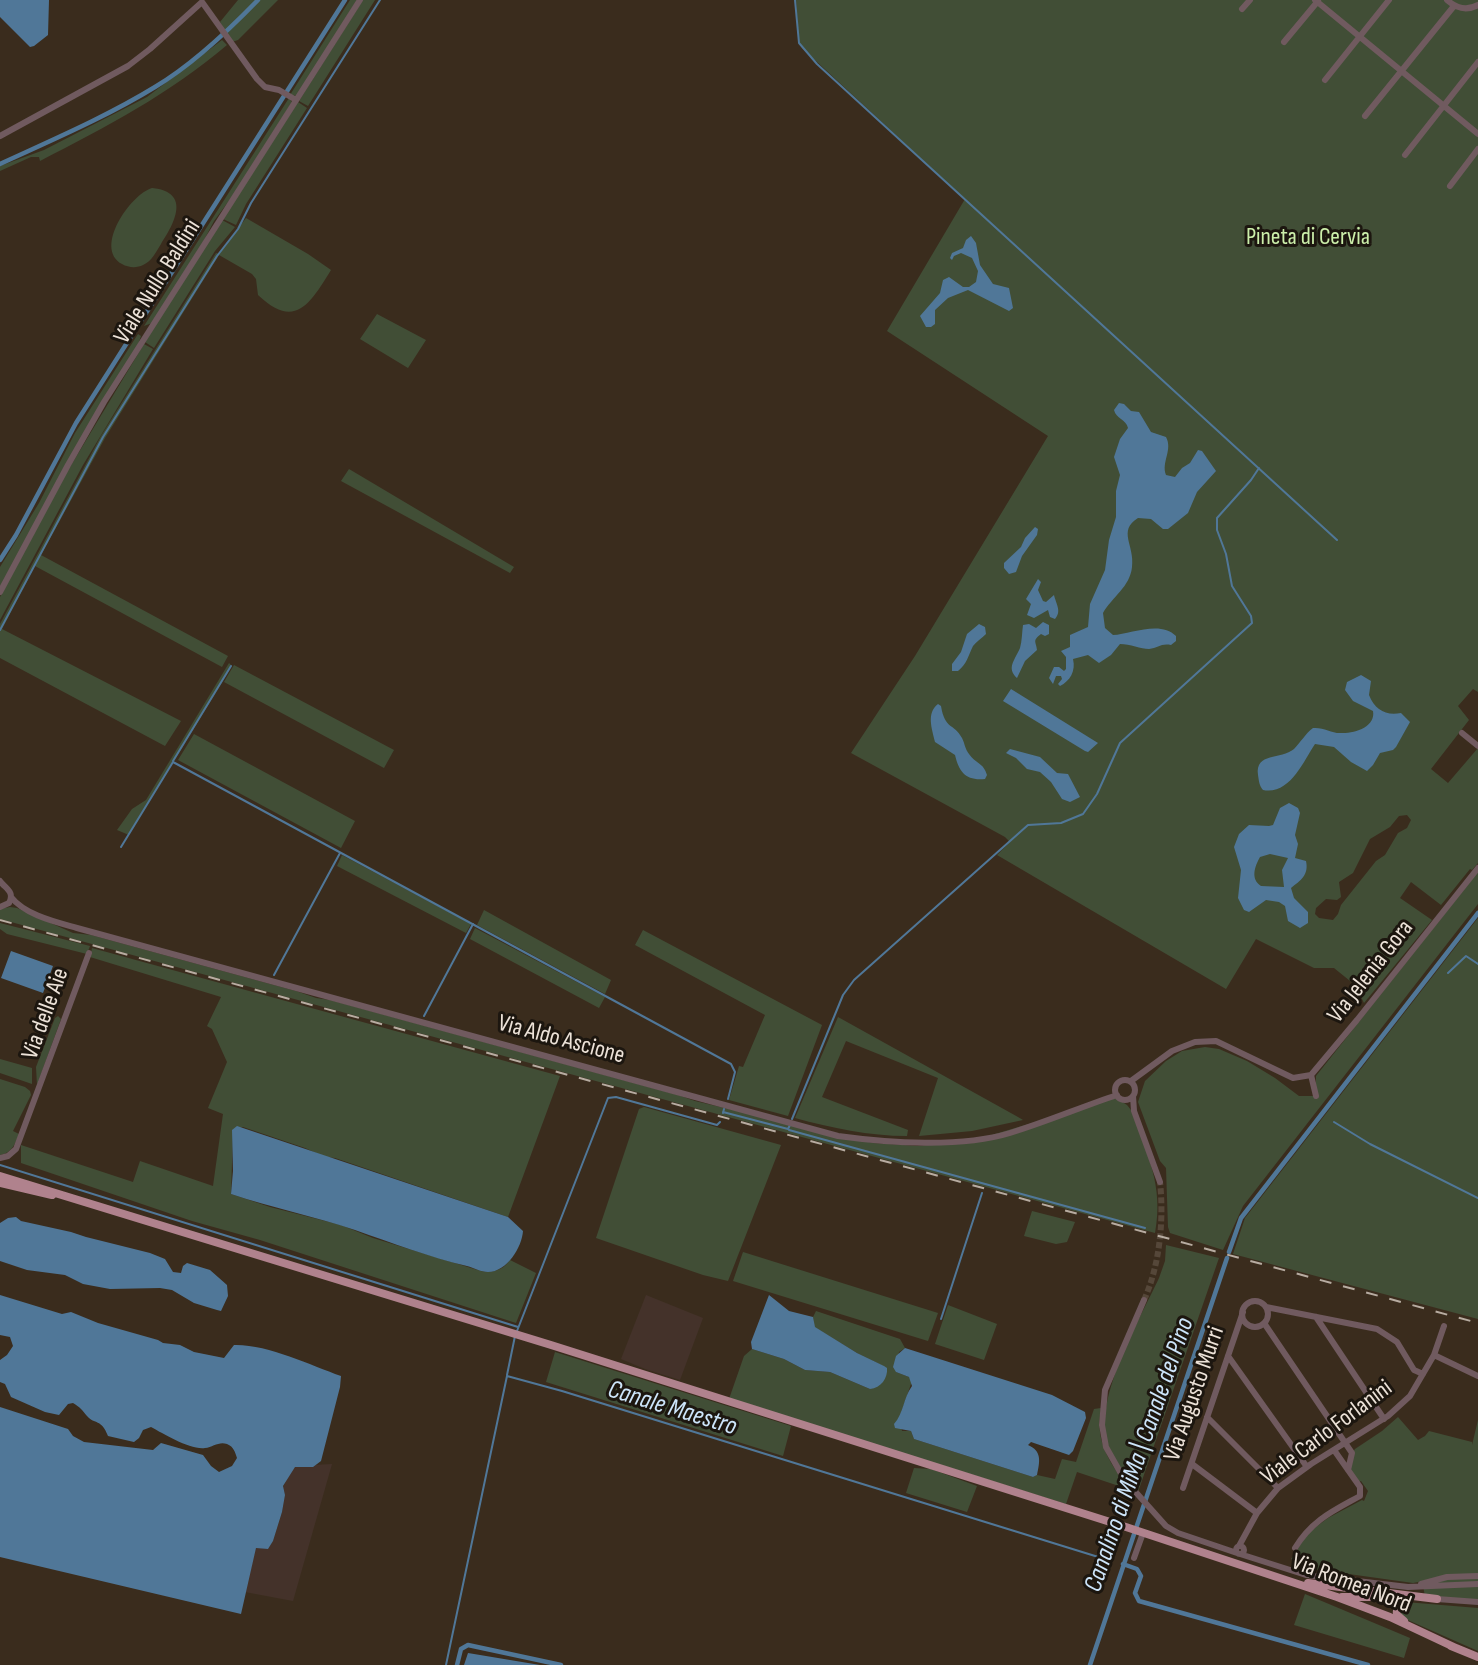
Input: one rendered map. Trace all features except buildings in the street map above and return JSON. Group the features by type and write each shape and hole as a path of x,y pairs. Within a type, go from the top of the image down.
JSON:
{"main road":[{"name":"Via Romea Nord","path":"2,1177 1142,1532 1337,1597 1390,1617 1456,1648"},
{"name":"Via Romea Nord","path":"1230,1561 1478,1657"},
{"path":"1259,1570 1333,1587 1437,1599"},
{"path":"1322,1596 1400,1596"},
{"path":"1400,1596 1390,1605 1390,1617 1410,1629"},
{"path":"1400,1596 1397,1615 1434,1638"}],"street":[{"name":"Viale Nullo Baldini","path":"0,592 104,402 294,99 360,0"},
{"path":"1242,9 1250,0"},
{"path":"1325,80 1389,0"},
{"path":"1447,0 1454,6 1466,8 1478,5"},
{"path":"0,136 128,66 202,1 262,84 294,99"},
{"path":"1284,43 1317,1 1478,134"},
{"path":"1365,116 1454,6"},
{"path":"1405,155 1478,62"},
{"path":"1450,186 1478,149"},
{"path":"1462,733 1478,746"},
{"name":"Via Jelenia Gora","path":"1311,1074 1478,868"},
{"path":"1,884 9,889 11,897 22,907"},
{"path":"3,906 11,897"},
{"path":"3,906 22,907"},
{"name":"Via Aldo Ascione","path":"22,907 77,928 838,1136 904,1143 969,1140 1008,1134 1094,1102 1116,1091 1122,1080 1131,1081"},
{"name":"Via delle Aie","path":"0,1158 8,1156 16,1149 89,953"},
{"path":"1134,1111 1131,1081 1183,1046 1195,1042 1216,1041 1293,1078 1311,1074 1316,1096"},
{"path":"1125,1100 1153,1065"},
{"path":"1116,1091 1134,1111 1160,1182"},
{"path":"1144,1300 1106,1384 1103,1440 1110,1456 1139,1498 1172,1530 1240,1550 1306,1575 1408,1587 1478,1584"},
{"path":"1266,1307 1268,1314 1264,1322 1257,1326 1244,1320 1245,1306 1258,1301 1266,1307 1377,1329 1397,1342 1414,1370 1423,1374"},
{"name":"Via Augusto Murri","path":"1183,1488 1243,1312"},
{"path":"1316,1317 1384,1419"},
{"path":"1264,1322 1352,1453 1348,1470"},
{"name":"Viale Carlo Forlanini","path":"1240,1550 1257,1513 1278,1488 1384,1419 1410,1396 1434,1355 1444,1326"},
{"path":"1434,1355 1478,1376"},
{"path":"1228,1356 1307,1467"},
{"path":"1207,1417 1278,1488"},
{"path":"1295,1548 1306,1531 1323,1516 1360,1496 1360,1487 1334,1450"},
{"path":"1192,1464 1257,1513"},
{"path":"1134,1558 1142,1532"},
{"path":"1408,1587 1447,1577 1478,1576"},
{"path":"1437,1599 1478,1602"}],"shaded area":[{"path":"646,1295 703,1318 680,1380 621,1359"},
{"path":"332,1464 293,1601 245,1592 256,1547 268,1549 273,1541 282,1512 285,1495 283,1487 292,1469 295,1466"}],"green space":[{"path":"238,0 278,0 238,40 232,42 220,22"},
{"path":"350,0 357,0 297,96 290,95"},
{"path":"363,0 375,0 308,106 299,101"},
{"name":"Pineta di Cervia","path":"796,0 1478,0 1478,692 1473,689 1458,706 1469,720 1431,769 1448,783 1478,748 1478,863 1441,905 1411,882 1400,898 1432,920 1364,1003 1355,985 1334,968 1314,968 1256,939 1226,989 997,855 1010,842 1005,837 851,753 915,656 1048,436 887,331 965,199 802,48 799,42","holes":["1407,815 1411,820 1407,828 1398,833 1385,855 1376,861 1341,905 1333,920 1319,918 1315,914 1316,908 1326,899 1337,900 1341,897 1339,882 1353,873 1370,839 1390,827 1399,816"]},
{"path":"222,40 227,45 206,62 137,108 40,161 39,157 31,157 0,171 0,166 44,150 147,97"},
{"path":"289,98 292,102 214,221 152,323 144,326"},
{"path":"298,102 307,108 246,204 236,225 223,219"},
{"path":"152,188 172,196 176,202 174,219 151,259 141,266 127,266 114,256 111,246 113,235 118,222 134,200"},
{"path":"246,218 331,270 308,302 292,311 282,311 258,295 256,279 252,274 219,255 105,438 41,555 228,656 222,667 35,566 2,629 181,721 165,746 0,658 0,624 101,436 216,253 219,254"},
{"path":"222,220 235,227 215,251 154,348 145,342"},
{"path":"377,314 426,340 408,368 360,339"},
{"path":"138,334 141,336 138,345 0,587 0,567 39,503 75,433"},
{"path":"144,344 153,349 83,465 0,620 0,597 67,472"},
{"path":"349,469 514,567 510,573 341,481"},
{"path":"229,663 232,666 129,835 117,830 132,809 146,800"},
{"path":"234,665 394,750 384,768 224,682"},
{"path":"194,734 355,821 341,848 178,760"},
{"path":"342,855 471,924 466,933 337,866"},
{"path":"1478,872 1478,904 1243,1206 1223,1250 1170,1233 1166,1168 1160,1161 1138,1102 1145,1081 1166,1061 1182,1051 1205,1047 1219,1049 1247,1061 1299,1096 1316,1096 1316,1076"},
{"path":"10,907 73,933 91,935 695,1101 873,1143 917,1146 968,1142 1116,1098 1131,1110 1148,1155 1156,1185 1155,1233 0,919 0,909"},
{"path":"484,910 611,980 605,994 477,925"},
{"path":"1478,918 1478,1319 1233,1254 1245,1218"},
{"path":"0,923 90,946 87,954 7,934 0,929"},
{"path":"475,928 605,997 599,1008 470,939"},
{"path":"643,930 822,1025 788,1116 729,1100 739,1066 743,1067 765,1015 635,945"},
{"path":"92,948 560,1076 508,1217 243,1127 233,1130 231,1194 341,1225 373,1238 481,1271 498,1270 510,1260 536,1273 516,1323 260,1240 192,1221 21,1163 21,1145 133,1182 140,1161 213,1186 223,1114 208,1108 227,1062 212,1029 207,1026 221,997 90,957"},
{"path":"58,1016 61,1019 37,1085 36,1067"},
{"path":"838,1017 1023,1120 972,1131 919,1136 938,1078 846,1041 822,1097 908,1130 907,1136 851,1131 795,1118"},
{"path":"0,1059 32,1068 32,1084 0,1073"},
{"path":"0,1079 25,1087 31,1095 13,1131 19,1134 14,1145 0,1155"},
{"path":"644,1107 781,1145 728,1281 596,1238 639,1109"},
{"path":"1032,1211 1075,1222 1067,1242 1056,1244 1024,1236"},
{"path":"1166,1245 1219,1258 1138,1492 1128,1481 1109,1449 1105,1424 1107,1403 1121,1358 1159,1278 1165,1261"},
{"path":"743,1252 938,1313 928,1341 733,1281"},
{"path":"948,1305 997,1324 984,1360 935,1344"},
{"path":"816,1311 900,1339 905,1348 899,1352 896,1372 912,1381 899,1419 902,1431 911,1431 914,1439 1033,1477 1037,1475 1055,1479 1062,1459 1076,1462 1094,1409 1101,1408 1100,1434 1103,1444 1132,1495 1118,1490 1119,1486 1077,1472 1066,1504 729,1399 744,1356 752,1349 784,1359 805,1370 830,1372 870,1389 883,1366 814,1327 813,1317"},
{"path":"555,1352 791,1426 783,1456 546,1382"},
{"path":"1398,1417 1418,1440 1429,1431 1472,1442 1472,1445 1478,1420 1478,1601 1425,1596 1423,1586 1429,1580 1413,1583 1313,1569 1291,1559 1308,1533 1328,1518 1364,1501 1368,1491 1361,1481 1357,1483 1348,1470 1352,1453"},
{"path":"914,1468 931,1469 977,1486 967,1512 906,1493"},
{"path":"1305,1594 1410,1638 1404,1658 1294,1625"},
{"path":"1405,1602 1478,1608 1478,1651 1401,1617 1400,1605"}],"water":[{"path":"0,0 49,0 48,35 30,47 0,17"},
{"path":"971,236 976,243 980,265 993,284 1009,288 1013,308 1009,311 968,290 948,298 935,310 935,324 926,327 920,316 940,293 943,280 949,277 963,287 969,287 976,282 978,271 972,258 961,253 952,260 950,258 952,253 963,248"},
{"path":"1119,403 1131,411 1139,412 1151,432 1166,437 1166,475 1175,477 1190,463 1198,450 1202,451 1216,471 1197,492 1188,513 1168,529 1163,529 1151,519 1138,518 1132,523 1128,533 1131,574 1103,613 1105,628 1113,635 1154,628 1170,631 1176,636 1176,641 1171,645 1149,649 1120,644 1111,655 1099,663 1088,655 1073,659 1074,668 1071,675 1060,686 1058,684 1061,676 1056,676 1053,684 1049,678 1054,667 1064,671 1066,669 1066,657 1061,651 1070,647 1070,635 1088,627 1090,604 1105,570 1109,540 1116,517 1116,491 1120,475 1114,457 1120,439 1128,428 1114,410"},
{"path":"1035,527 1038,529 1037,535 1022,556 1016,572 1009,574 1004,563 1021,547"},
{"path":"1038,579 1041,582 1038,590 1043,601 1046,602 1054,595 1058,610 1055,619 1050,617 1048,610 1034,618 1027,615 1031,604 1026,599"},
{"path":"1043,622 1049,625 1049,634 1041,634 1036,638 1037,650 1025,661 1017,678 1012,667 1020,648 1023,625 1029,624 1036,628"},
{"path":"979,624 985,627 986,634 973,646 961,668 952,671 952,664 961,652 967,634"},
{"path":"1361,675 1371,681 1369,695 1378,708 1386,713 1401,713 1410,722 1396,747 1380,753 1367,771 1351,762 1334,747 1315,744 1295,776 1281,787 1263,790 1258,775 1261,763 1294,749 1313,728 1346,733 1368,725 1373,711 1353,701 1345,690 1347,682"},
{"path":"1011,689 1098,743 1088,752 1085,751 1003,701"},
{"path":"938,704 947,723 962,738 971,757 984,768 987,775 985,779 968,777 959,766 955,755 935,742 931,717"},
{"path":"1010,749 1040,757 1057,773 1068,774 1080,797 1070,802 1062,799 1051,782 1040,772 1027,769 1006,753"},
{"path":"1289,803 1298,808 1300,813 1295,835 1298,844 1295,858 1306,861 1306,870 1301,880 1291,888 1294,898 1308,912 1308,923 1300,928 1288,921 1285,906 1279,902 1266,900 1249,912 1244,910 1238,898 1241,870 1234,847 1239,834 1249,825 1273,825 1280,808","holes":["1270,854 1288,858 1282,870 1284,887 1261,886 1255,880 1254,872 1260,857"]},
{"path":"11,951 53,966 43,993 1,978"},
{"path":"237,1126 508,1217 523,1231 520,1244 512,1258 501,1268 485,1272 340,1225 231,1194 232,1130"},
{"path":"16,1217 21,1221 150,1253 165,1259 173,1272 181,1273 187,1263 210,1270 227,1285 228,1296 221,1311 194,1303 172,1290 110,1289 83,1284 65,1275 27,1270 0,1261 0,1223"},
{"path":"0,1295 62,1314 71,1312 163,1343 180,1345 194,1352 224,1358 234,1345 260,1348 341,1376 321,1461 313,1467 295,1467 283,1486 285,1495 282,1512 273,1541 268,1549 256,1548 241,1614 0,1557 0,1407 68,1429 73,1436 84,1442 153,1450 161,1443 203,1455 219,1472 232,1466 237,1458 233,1448 227,1444 205,1448 192,1447 151,1427 143,1430 134,1442 108,1436 100,1424 90,1419 73,1403 68,1404 59,1415 45,1412 11,1397 5,1384 0,1382 0,1360 13,1346 10,1337 0,1335"},
{"path":"769,1295 789,1311 813,1317 815,1327 887,1368 883,1382 870,1389 830,1372 805,1370 784,1359 752,1349 751,1342"},
{"path":"905,1348 1052,1395 1085,1412 1086,1418 1073,1451 1069,1455 1031,1442 1028,1445 1036,1450 1039,1461 1037,1475 1033,1477 914,1439 911,1431 895,1428 894,1424 912,1386 909,1377 896,1372 893,1367 896,1356"},
{"path":"468,1653 540,1665 464,1665"}],"waterway":[{"path":"0,164 98,118 169,78 209,47 258,0"},
{"path":"0,560 76,423 345,0"},
{"path":"0,630 103,437 217,256 238,229 251,203 380,0"},
{"path":"795,0 799,43 817,64 1337,540"},
{"path":"792,1119 843,995 854,980 1028,825 1061,823 1083,814 1097,794 1120,743 1252,623 1251,616 1232,586 1226,554 1217,530 1217,518 1259,468"},
{"path":"173,761 231,666"},
{"path":"121,847 173,762 731,1064 735,1072 728,1099"},
{"path":"274,975 340,853"},
{"name":"Canalino di MiMa | Canale del Pino","path":"1229,1252 1241,1218 1478,913"},
{"path":"424,1016 473,924"},
{"path":"1448,973 1466,956 1478,964"},
{"path":"517,1331 608,1098 616,1097 717,1125 720,1122"},
{"path":"723,1113 724,1109"},
{"path":"723,1112 788,1129 790,1125"},
{"path":"1334,1122 1370,1144 1478,1198"},
{"path":"789,1130 1145,1228"},
{"path":"0,1165 518,1327"},
{"path":"941,1319 982,1193"},
{"name":"Canalino di MiMa | Canale del Pino","path":"1090,1665 1227,1258"},
{"path":"507,1375 515,1336"},
{"name":"Canale Maestro","path":"446,1665 507,1376 1108,1560"},
{"path":"1123,1564 1137,1569 1141,1576 1135,1593 1139,1601 1368,1665"},
{"path":"457,1665 461,1649 468,1645 561,1665"}],"tunnel":[{"path":"1144,1300 1154,1272 1160,1242 1160,1182"}],"railway":[{"path":"0,920 1478,1323"}]}
